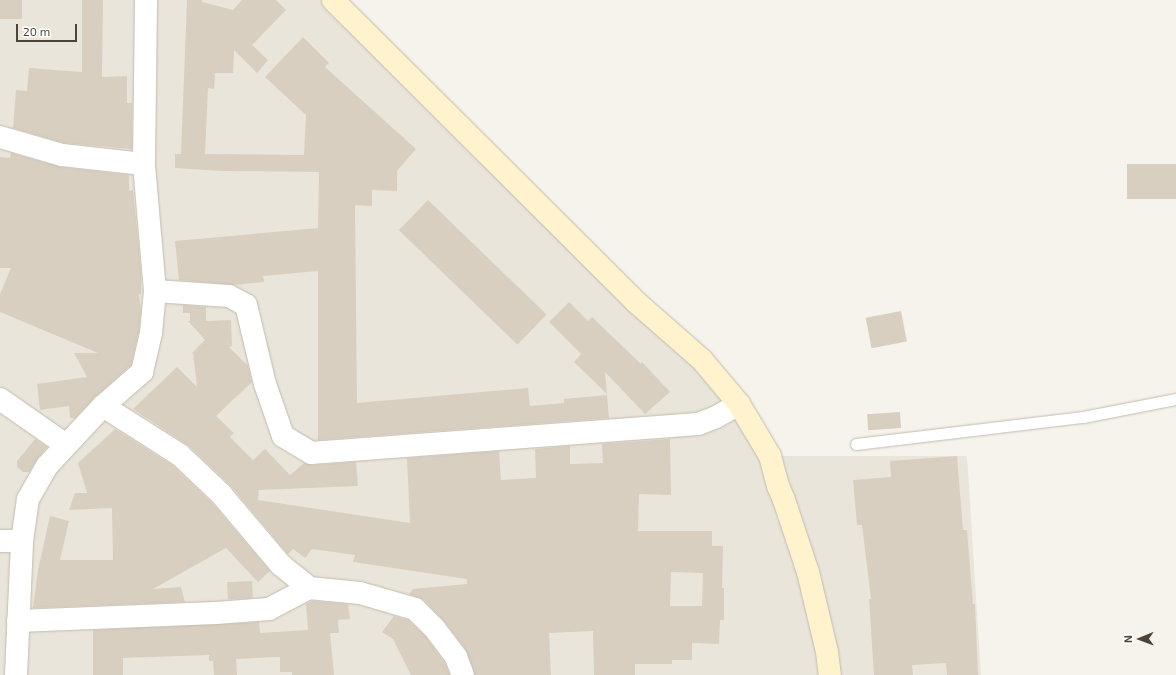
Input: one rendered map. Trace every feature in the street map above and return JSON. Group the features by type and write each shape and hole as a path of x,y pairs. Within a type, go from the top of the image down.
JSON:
{"main road":[{"path":"333,0 636,302 702,360 739,404 770,456 778,486 808,572 827,652 830,675"}],"street":[{"path":"16,675 22,541 28,499 47,466 103,406 142,372 151,333 155,291 144,164 146,0"},
{"path":"0,137 62,155 144,164"},
{"path":"155,291 229,296 246,305 265,384 283,436 311,453 698,424 716,417 739,404"},
{"path":"0,399 66,445"},
{"path":"103,406 180,454 221,494 281,565 310,588 360,593 415,609 435,629 456,657 463,675"},
{"path":"0,541 22,541"},
{"path":"18,621 269,609 310,588"}],"lane":[{"path":"856,444 1083,417 1176,399"}],"shaded area":[{"path":"0,0 333,0 702,360 770,456 967,456 981,675 0,675"}],"building":[{"path":"0,0 22,0 22,19 0,19"},
{"path":"82,0 103,0 102,77 127,76 127,103 132,103 132,149 64,143 13,128 16,90 27,91 29,68 82,72"},
{"path":"187,0 202,0 202,2 233,10 242,0 276,0 286,10 252,45 268,60 257,73 234,50 233,73 215,73 214,89 208,88 205,154 304,155 306,115 265,77 303,37 329,63 325,67 416,149 397,171 397,191 372,190 372,206 355,205 357,403 528,388 530,406 564,403 564,399 607,395 609,418 318,440 318,271 263,276 264,282 235,285 179,280 175,241 318,228 319,172 222,171 175,168 175,154 181,154"},
{"path":"11,153 61,167 129,175 129,191 133,190 141,270 141,294 139,294 141,310 139,331 131,365 95,397 75,418 70,418 69,406 40,410 37,384 87,377 74,353 98,353 0,312 0,294 11,268 0,268 0,157 10,158"},
{"path":"1127,164 1176,164 1176,199 1127,199"},
{"path":"428,200 547,315 518,345 399,230"},
{"path":"569,302 588,321 592,317 641,364 642,362 670,392 645,414 605,372 607,394 574,362 581,354 549,322"},
{"path":"183,305 206,307 206,321 231,320 232,346 229,347 248,366 252,382 216,416 234,433 230,437 253,460 265,449 290,475 304,463 312,465 356,462 358,486 259,490 258,500 410,523 407,458 499,451 501,480 536,478 535,449 570,446 570,464 603,463 602,444 670,439 671,495 639,494 638,531 712,531 712,546 723,546 722,588 724,588 724,620 720,620 719,644 692,643 692,660 672,660 672,664 635,664 635,675 594,675 593,631 549,633 551,675 475,675 466,650 445,622 424,600 409,594 413,589 467,584 467,579 353,562 355,555 312,549 305,558 293,549 288,554 231,486 189,446 133,409 177,367 197,387 193,353 191,354 205,340 188,321 190,321 190,313 183,313","holes":["671,572 703,573 702,606 670,606"]},
{"path":"901,311 907,341 872,348 866,318"},
{"path":"900,412 901,428 868,430 867,414"},
{"path":"115,429 172,465 212,503 270,571 258,582 226,548 153,589 181,587 185,602 33,608 38,570 50,516 69,521 60,560 113,560 112,508 69,510 75,493 87,493 78,463"},
{"path":"35,439 47,447 29,472 23,472 17,467 17,461"},
{"path":"957,456 963,530 967,530 973,604 975,604 978,675 947,675 946,663 912,665 913,675 874,675 869,599 871,599 862,525 857,525 853,480 891,477 890,461"},
{"path":"252,581 253,598 228,599 227,582"},
{"path":"312,601 348,604 350,619 338,620 339,633 330,633 334,675 292,675 292,672 280,672 280,657 275,657 236,659 237,675 214,675 213,661 209,661 209,655 123,658 123,675 93,675 93,630 259,622 260,633 308,630 306,604"},
{"path":"394,616 408,620 426,637 445,663 450,675 411,675 393,639 382,632"}]}
